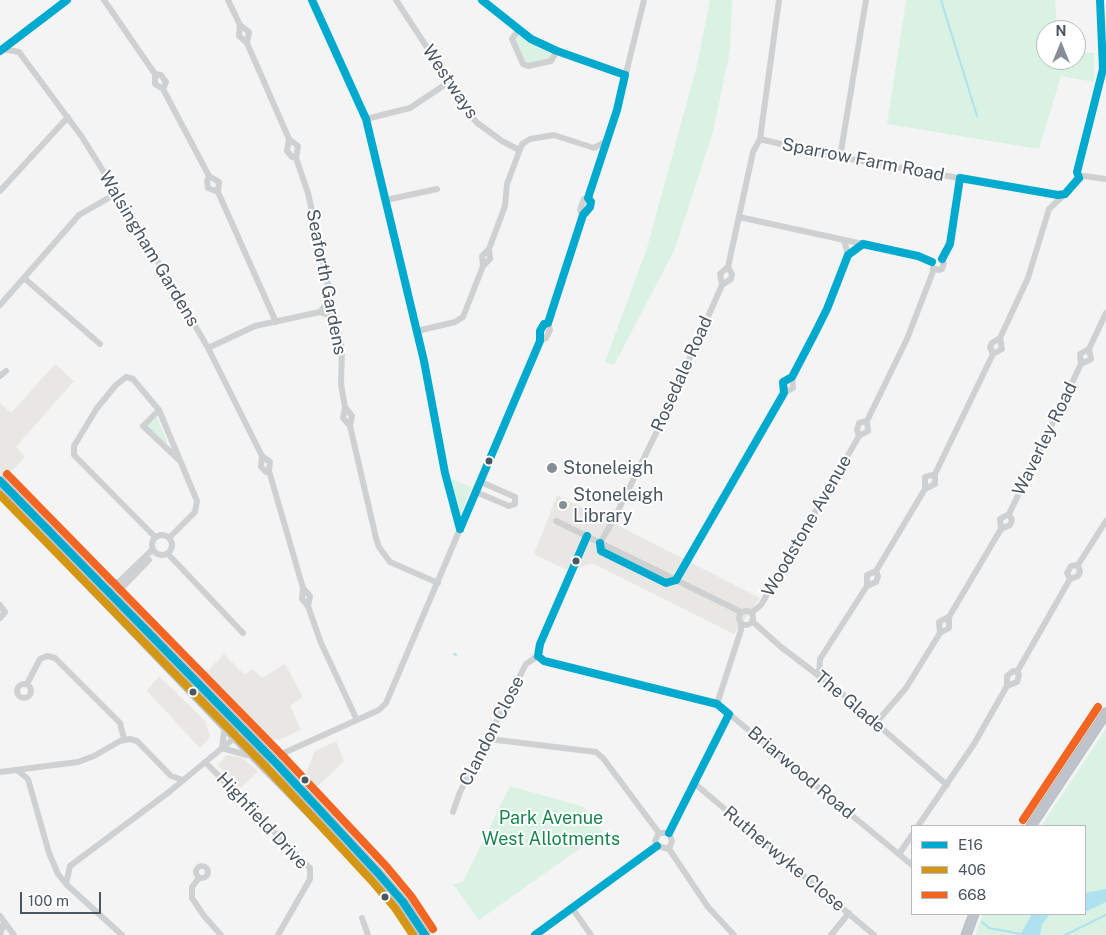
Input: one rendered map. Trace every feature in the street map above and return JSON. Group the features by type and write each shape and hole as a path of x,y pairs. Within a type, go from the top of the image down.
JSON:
{"highway":[{"path":"0,481 116,601 239,734 254,757 373,877 398,907 417,935"},
{"path":"0,491 225,726 239,734 275,762 378,873 403,902 425,935"},
{"path":"1032,825 1106,713"},
{"path":"966,935 973,915"}],"street":[{"path":"2,50 67,0"},
{"path":"104,0 155,74 161,75 164,78 166,82 163,88 210,176 219,182 218,192 276,322"},
{"name":"Seaforth Gardens","path":"228,0 240,25 239,36 248,43 289,139 298,146 296,158 308,193 342,350 341,384 345,408 352,416 350,426 379,547 390,562 438,583"},
{"path":"312,0 366,119 417,331 445,473 460,529"},
{"name":"Westways","path":"396,0 476,122 502,141 519,150"},
{"path":"482,0 532,39 557,51 625,75"},
{"path":"281,784 280,777 273,768 275,762 291,749 380,710 386,703 540,341 548,334 548,323 583,214 588,212 590,207 591,202 588,198 607,141 644,0"},
{"name":"Rosedale Road","path":"722,285 720,274 728,267 752,152 760,139 779,0"},
{"path":"840,157 866,0"},
{"path":"1079,178 1077,172 1103,69 1100,0"},
{"name":"Seaforth Gardens","path":"240,25 248,29 250,36 248,43"},
{"path":"518,29 512,39 524,64 551,61 557,51"},
{"path":"2,50 18,52 19,37"},
{"name":"Walsingham Gardens","path":"18,52 68,117 118,193 208,348 262,456 270,462 269,471 303,588 310,596 308,606 321,643 357,720"},
{"path":"366,119 410,108 449,82"},
{"path":"0,191 68,117"},
{"path":"417,331 455,322 463,317 483,266 490,259 489,249 505,206 507,184 522,144 530,139 554,135 594,148 601,159"},
{"name":"Seaforth Gardens","path":"289,139 287,151 292,157 296,158"},
{"name":"Sparrow Farm Road","path":"760,139 840,157 1042,192 1064,194"},
{"path":"594,148 607,141"},
{"path":"210,176 207,181 208,188 218,192"},
{"path":"993,354 990,347 992,343 1000,338 1028,278 1049,208 1079,178 1084,176 1106,180"},
{"name":"Woodstone Avenue","path":"751,613 762,605 859,436 868,431 867,420 907,339 934,269 940,270 944,267 942,259 950,244 960,178"},
{"path":"386,200 437,189"},
{"path":"1042,192 1049,208"},
{"path":"0,305 79,214 118,193"},
{"path":"739,217 918,256 932,262"},
{"path":"844,240 848,255"},
{"path":"676,580 784,393 793,388 792,377 827,309 848,255 863,244"},
{"path":"932,262 936,258 942,259"},
{"path":"932,262 934,269"},
{"name":"Rosedale Road","path":"600,543 615,517 662,421 722,285 731,278 732,274 728,267"},
{"path":"24,278 100,344"},
{"path":"320,312 331,299"},
{"path":"208,348 244,330 276,322 320,312 336,318"},
{"name":"Waverley Road","path":"1082,364 1080,354 1089,349 1106,312"},
{"path":"925,489 935,484 935,474 993,354 1002,349 1000,338"},
{"name":"Waverley Road","path":"1001,529 1000,519 1009,514 1082,364 1091,359 1089,349"},
{"path":"0,376 6,371"},
{"path":"155,537 78,460 73,450 79,437 105,398 126,377 133,379 159,410 197,508 169,538"},
{"path":"159,410 143,426 178,459"},
{"name":"Woodstone Avenue","path":"859,436 857,430 859,423 867,420"},
{"path":"819,676 820,659 867,586 867,575 876,571 925,489 925,477 935,474"},
{"path":"476,492 509,506 515,504 515,497 481,482"},
{"name":"Waverley Road","path":"875,724 906,688 940,633 949,628 949,617 1001,529 1010,525 1012,520 1009,514"},
{"path":"1016,672 1070,579 1078,576 1080,572 1078,564 1106,520"},
{"path":"556,521 741,612 747,610 751,613 752,621 746,625 742,624"},
{"path":"158,555 152,550 151,545 155,537 161,535 169,538 172,544 168,554"},
{"path":"538,656 540,644 588,536"},
{"path":"98,582 119,582 152,550"},
{"path":"116,601 117,593 152,558 168,554"},
{"path":"168,554 243,633"},
{"path":"867,586 876,582 878,576 876,571"},
{"path":"0,606 5,612 0,618"},
{"path":"717,704 741,630 742,624 738,618 741,612"},
{"name":"Waverley Road","path":"940,633 939,622 949,617"},
{"name":"The Glade","path":"752,621 948,785"},
{"path":"28,684 40,658 48,656 55,658 120,723 124,739"},
{"name":"Briarwood Road","path":"538,656 544,661 717,704 911,864"},
{"name":"Clandon Close","path":"453,812 460,792 526,664 538,656"},
{"path":"804,663 820,659"},
{"path":"919,825 948,785 1007,686 1007,676 1013,671 1016,672"},
{"path":"1007,686 1018,682 1019,675 1016,672"},
{"path":"669,849 672,841 669,833 729,714"},
{"path":"222,748 225,726"},
{"path":"54,865 70,866 169,792 239,734"},
{"path":"0,772 86,759 124,739 137,741 171,776 183,780"},
{"path":"489,739 596,752 603,758 659,833"},
{"path":"222,748 254,757"},
{"name":"Highfield Drive","path":"205,762 310,868 310,879 278,935"},
{"path":"28,779 29,775 38,767"},
{"path":"17,770 28,779 54,865 66,884 122,935"},
{"path":"169,792 171,776"},
{"name":"Rutherwyke Close","path":"694,783 874,935"},
{"path":"659,833 669,833"},
{"path":"657,846 655,841 659,833"},
{"path":"899,854 911,836"},
{"path":"657,846 669,849 708,907 734,935"},
{"path":"534,935 657,846"},
{"path":"66,884 70,866"},
{"path":"199,878 192,886 192,898 204,916 221,935"},
{"path":"572,908 592,935"},
{"path":"831,935 849,913"},
{"path":"362,918 368,935"},
{"path":"2,919 0,935 14,935"},
{"path":"2,919 14,935"}],"shaded area":[{"path":"55,364 74,381 16,447 25,457 5,478 0,473 0,403 11,413"},
{"path":"557,495 760,598 734,634 592,563 569,571 534,554"},
{"path":"224,654 245,675 252,669 262,678 285,664 303,697 290,706 301,730 279,740 270,739 258,731 203,675"},
{"path":"159,676 206,722 210,737 200,748 147,691"},
{"path":"336,741 344,761 317,787 306,773 315,751"},
{"path":"227,755 243,758 258,771 241,788 217,765"}],"green space":[{"path":"710,0 732,0 730,51 713,132 674,251 614,365 605,362 647,248 696,69"},
{"path":"906,0 1055,0 1056,20 1036,20 1036,70 1086,70 1086,53 1094,53 1094,82 1061,76 1039,149 887,124"},
{"path":"518,35 551,51 552,55 549,59 528,63 524,61 515,42"},
{"path":"156,416 167,441 165,443 146,426"},
{"path":"452,479 471,487 460,516 450,483"},
{"path":"1106,729 1106,935 975,935 983,915 1086,915 1086,825 1042,825"},
{"name":"Park Avenue West Allotments","path":"510,786 584,807 603,832 479,920 453,884 463,882"}],"water":[{"path":"1106,889 1106,902 1086,912 1086,893"},
{"path":"1031,915 1049,915 1042,924 1040,935 1020,935"}],"waterway":[{"path":"941,0 977,116"},
{"path":"1065,935 1106,915"},
{"path":"982,922 989,928 1021,934"}],"transit line":[{"name":"E16","path":"0,51 67,0"},
{"name":"E16","path":"312,0 366,119 424,361 445,473 460,529"},
{"name":"E16","path":"482,0 531,39 557,51 625,75"},
{"name":"E16","path":"1079,178 1077,172 1103,69 1100,0"},
{"name":"E16","path":"460,529 540,341 540,331 544,324 548,323 583,215 590,207 591,202 588,198 617,110 625,75"},
{"name":"E16","path":"960,178 1058,195 1065,194 1079,178"},
{"name":"E16","path":"942,259 950,244 960,178"},
{"name":"E16","path":"863,244 918,256 932,262"},
{"name":"E16","path":"676,580 784,393 783,382 792,377 814,335 827,309 848,255 863,244"},
{"name":"668","path":"7,474 282,755 386,866 411,896 433,929"},
{"name":"E16","path":"0,481 275,762 378,873 403,902 425,935"},
{"name":"406","path":"0,495 268,769 371,880 395,908 413,935"},
{"name":"E16","path":"538,656 540,644 587,536"},
{"name":"E16","path":"600,543 601,551 666,583 676,580"},
{"name":"E16","path":"538,656 544,661 717,704 729,714"},
{"name":"668","path":"1023,820 1098,707"},
{"name":"E16","path":"669,833 729,714"},
{"name":"E16","path":"535,935 657,846"}],"place":[{"name":"Stoneleigh","path":"552,468"},
{"name":"Stoneleigh Library","path":"563,505"}]}
